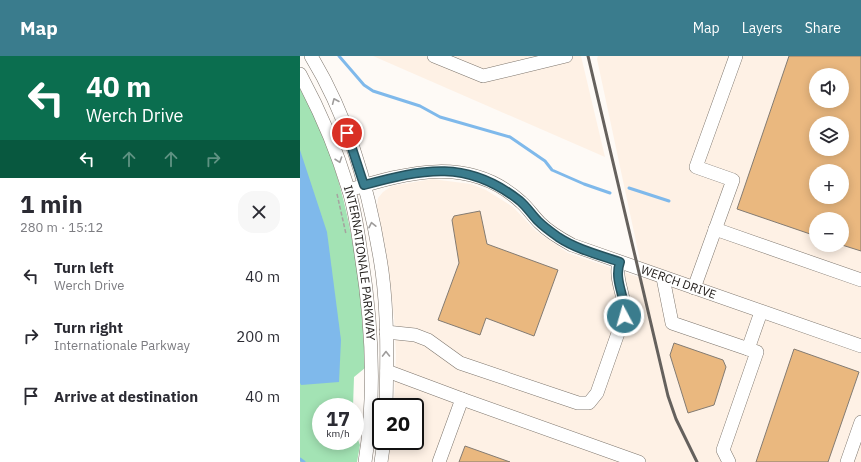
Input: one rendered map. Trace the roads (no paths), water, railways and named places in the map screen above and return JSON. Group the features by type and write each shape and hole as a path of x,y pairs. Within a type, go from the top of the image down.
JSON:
{"street":[{"name":"INTERNATIONALE PARKWAY","path":"311,56 333,97 352,145 364,185 382,271 386,332 386,398"},
{"path":"434,56 482,76 566,56"},
{"path":"694,288 733,180 696,167 736,56"},
{"name":"INTERNATIONALE PARKWAY","path":"300,74 320,110 343,191 369,301 372,382 365,462"},
{"name":"WERCH DRIVE","path":"343,191 422,171 439,170 475,176 503,189 521,202 540,223 558,237 572,245 861,346"},
{"path":"715,229 861,280"},
{"path":"386,332 415,335 428,340 460,363 578,404 589,403 597,393 624,316 625,311 617,277 620,262"},
{"path":"663,278 672,322 757,352 723,450 729,462"},
{"path":"748,349 761,312"},
{"path":"387,371 639,462"},
{"path":"440,462 462,399"},
{"path":"847,462 861,422"},
{"path":"381,462 383,450"}],"water":[{"path":"300,150 327,232 341,340 339,382 301,385 300,383"}],"waterway":[{"path":"339,56 364,85 373,91 420,106 440,117 510,137 545,161 552,170 584,184 610,193"},
{"path":"629,188 669,201"},
{"path":"300,459 304,462"}],"railway":[{"path":"588,56 668,396 676,419 697,462"}]}
